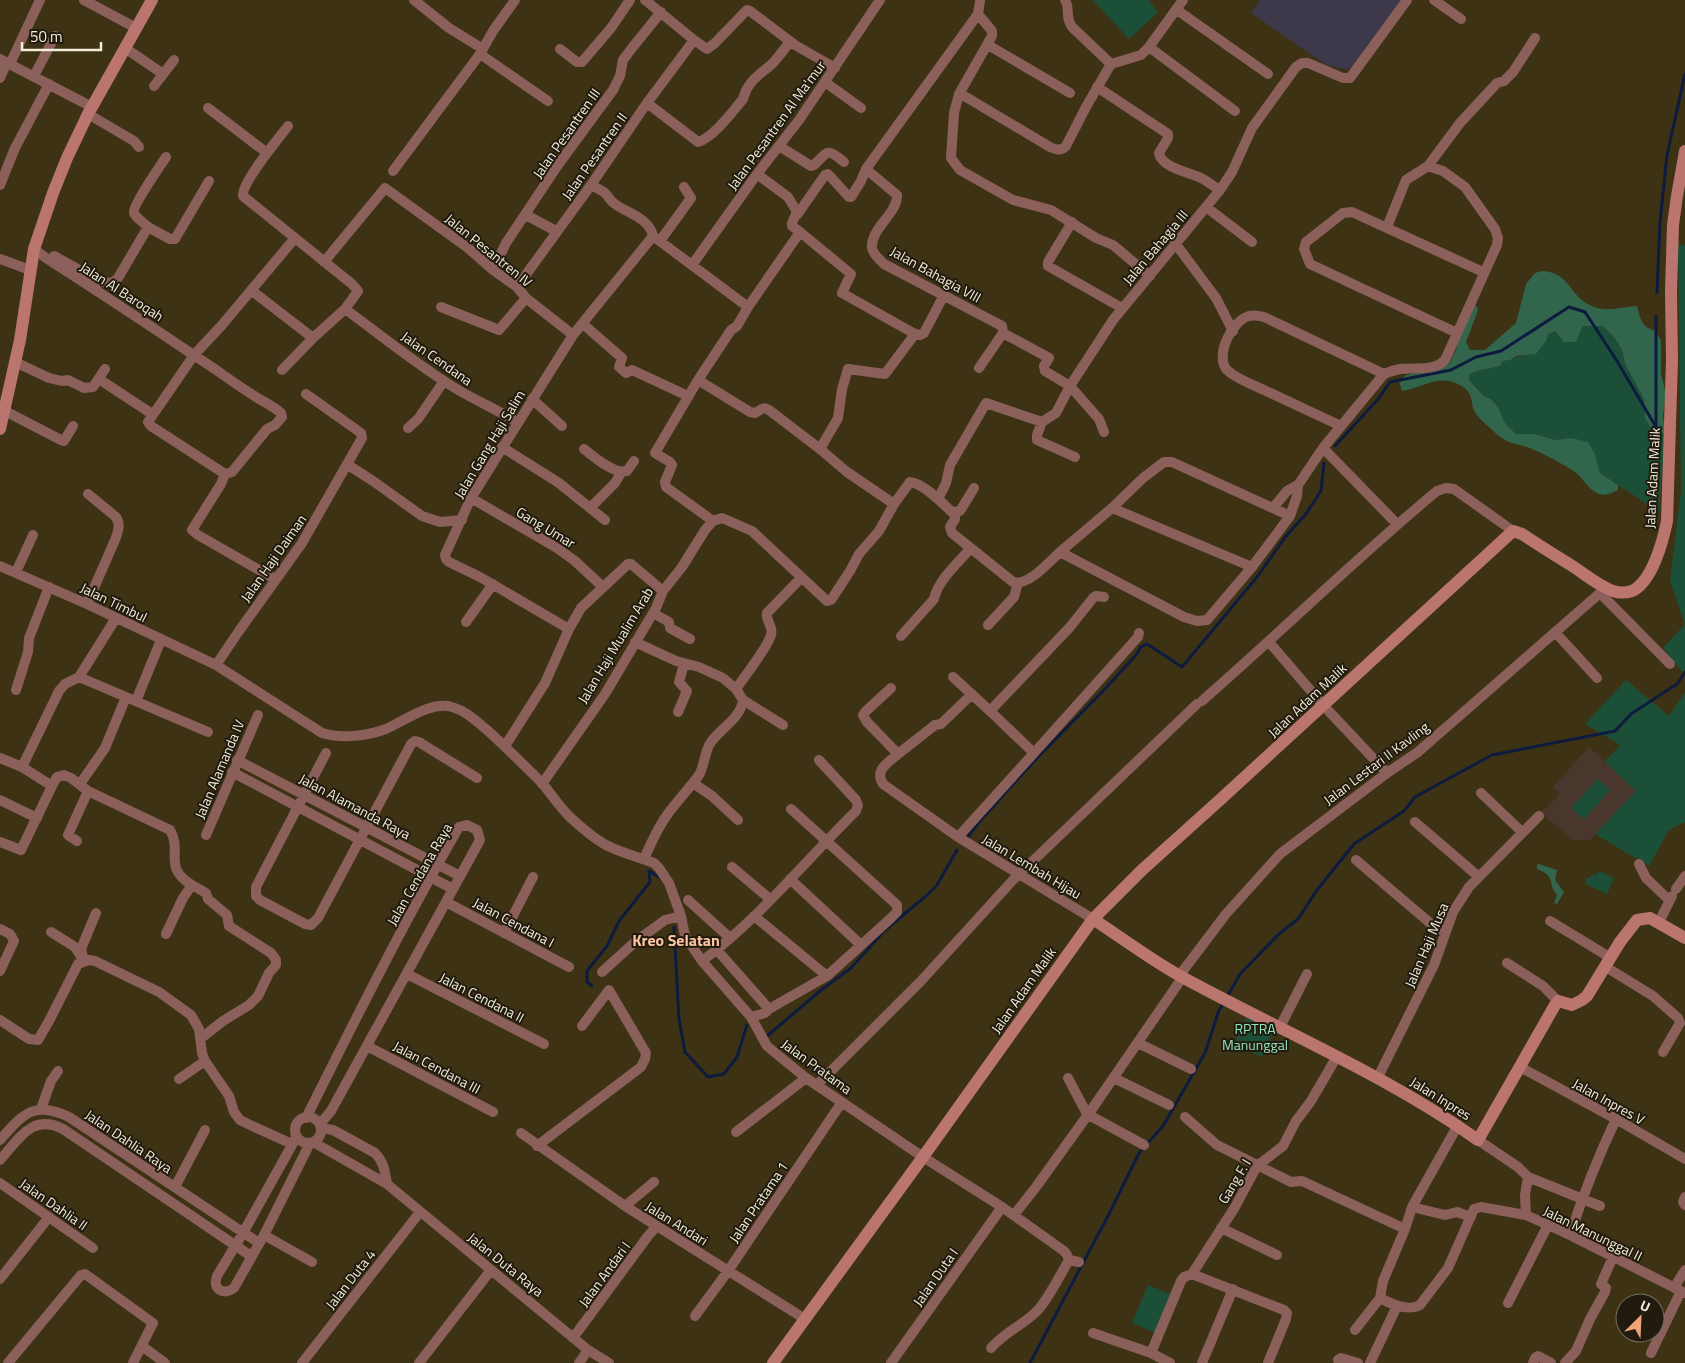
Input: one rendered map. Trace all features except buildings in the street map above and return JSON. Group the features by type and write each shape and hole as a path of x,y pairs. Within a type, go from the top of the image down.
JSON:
{"street":[{"path":"0,78 6,62 40,0"},
{"path":"84,0 136,28"},
{"path":"0,429 3,408 16,362 30,270 35,248 53,193 90,110 152,0"},
{"path":"414,0 548,101"},
{"path":"393,172 481,51 515,0"},
{"path":"560,49 577,62 582,62 611,28 630,0"},
{"path":"645,0 704,48 710,48 747,10 756,14 790,41 834,68"},
{"name":"Jalan Pesantren Al Ma'mur","path":"692,265 825,82 880,0"},
{"path":"944,295 924,333 920,335 915,334 842,293 851,274 792,226 792,223 825,175 828,174 849,197 861,181 866,169 978,14 981,0"},
{"path":"1065,0 1067,3 1068,20 1111,64"},
{"path":"966,97 1057,150 1063,149 1111,64 1141,55 1149,47 1183,0"},
{"name":"Jalan Bahagia III","path":"1042,422 1056,413 1070,386 1122,308 1220,190 1232,172 1252,128 1296,67 1302,63 1308,63 1343,78 1350,78 1407,0"},
{"path":"1434,0 1461,20"},
{"path":"1177,10 1268,74"},
{"name":"Jalan Pesantren III","path":"493,270 506,243 558,165 613,90 620,76 623,60 661,12"},
{"path":"978,14 992,31 988,45 960,94 954,113 951,158 960,170 1013,200 1051,210 1096,238 1113,245 1150,276"},
{"path":"34,76 55,36"},
{"path":"1387,227 1406,180 1428,166 1460,124 1497,82 1504,81 1513,72 1535,38"},
{"name":"Jalan Pesantren II","path":"517,287 591,185 647,103 694,40"},
{"path":"647,103 698,142 702,141 744,99 745,93 754,78 772,64 790,41"},
{"path":"988,45 1070,94"},
{"path":"1149,47 1236,111"},
{"path":"125,48 163,74"},
{"path":"154,86 174,60"},
{"path":"6,62 49,84 90,110 134,141 139,147"},
{"path":"825,82 861,108"},
{"path":"0,185 15,148 49,84"},
{"path":"1097,87 1168,134 1168,138 1159,153 1163,161 1184,173 1199,176 1220,190"},
{"path":"208,108 267,153"},
{"path":"282,370 345,309 358,291 243,196 242,190 288,126"},
{"path":"779,146 811,166 828,152 844,162"},
{"name":"Jalan Adam Malik","path":"773,1363 923,1157 1092,919 1142,870 1513,531 1522,534 1602,589 1626,593 1640,586 1646,578 1663,541 1667,521 1674,225 1685,151"},
{"path":"166,157 141,196 134,211 148,227 170,239 174,239 209,181"},
{"path":"1273,508 1287,491 1298,484 1323,448 1384,374 1399,369 1433,367 1440,365 1445,360 1456,332 1497,245 1498,238 1495,229 1465,186 1443,171 1428,166"},
{"name":"Jalan Bahagia VIII","path":"866,169 897,195 896,204 878,230 872,246 872,250 884,264 1002,326 1003,333 1049,358 1044,366 1045,371 1070,386"},
{"path":"757,174 788,197 796,209 797,215"},
{"path":"591,185 606,194 608,199 617,206 639,217 652,228 657,239 706,277 750,304"},
{"name":"Jalan Gang Haji Salim","path":"569,629 494,584 446,559 445,555 462,520 470,498 517,422 573,336 691,198 684,187"},
{"name":"Jalan Pesantren IV","path":"324,262 385,188 468,248 493,270 517,287 526,298 573,336"},
{"path":"1206,207 1252,242"},
{"path":"1456,332 1310,264 1304,249 1306,242 1342,213 1352,212 1484,272"},
{"path":"526,215 556,231"},
{"path":"1072,222 1048,262 1048,266 1122,308"},
{"path":"35,248 101,282 112,283 118,278 148,227"},
{"path":"800,232 698,380 655,453 667,459 672,465 665,482 666,487 712,521 722,518 752,531 824,600 831,600 859,554 879,531 894,504 910,482 915,482 938,498 956,516 950,531 1013,582 1018,583 1022,583 1038,572 1112,508 1142,478 1164,462 1172,462 1290,516"},
{"path":"275,580 193,532 192,527 221,484 225,474 151,426 148,422 194,355 222,325 295,238"},
{"path":"1175,243 1216,298 1233,331"},
{"name":"Jalan Al Baroqah","path":"35,248 281,413 282,417 275,425 267,429 232,472 225,474"},
{"path":"0,259 30,270"},
{"path":"251,290 313,338"},
{"path":"441,307 499,330 526,298"},
{"name":"Jalan Cendana","path":"345,309 444,381 470,398 494,408 517,422"},
{"path":"1341,426 1247,382 1227,370 1222,361 1222,352 1225,342 1240,321 1248,316 1264,318 1384,374"},
{"path":"583,324 622,358 619,367 626,373 632,370 688,396"},
{"path":"979,368 1003,333"},
{"path":"820,449 838,418 842,389 848,369 885,374 915,334"},
{"path":"16,362 49,378 62,381 68,380 84,388 93,387 105,369"},
{"path":"99,379 152,414"},
{"path":"698,380 750,412 755,413 761,408 769,410 847,472 894,504"},
{"path":"408,428 418,419 444,381"},
{"path":"1070,386 1099,419 1104,432"},
{"name":"Jalan Haji Daiman","path":"216,666 302,543 362,440 361,433 306,394"},
{"path":"532,399 562,426"},
{"path":"938,498 946,483 950,465 985,403 1042,422 1036,435 1036,440 1075,456"},
{"path":"3,408 61,440 64,440 73,426"},
{"path":"502,447 560,483 605,520"},
{"path":"1323,448 1397,524"},
{"path":"584,449 620,473 627,471 634,461"},
{"path":"348,465 422,516 440,522 462,520"},
{"path":"590,507 615,483 620,473"},
{"path":"1060,552 1184,617 1197,621 1207,620 1252,567 1290,516 1297,496 1298,484"},
{"path":"952,512 960,511 974,488"},
{"path":"817,1085 921,981 1018,874 1200,703 1397,524 1438,491 1446,488 1454,489 1513,531"},
{"path":"87,604 115,540 119,522 116,517 88,494"},
{"name":"Gang Umar","path":"470,498 557,548 575,561 603,587"},
{"path":"1112,508 1252,567"},
{"name":"Jalan Haji Mualim Arab","path":"542,784 605,694 664,591 712,521"},
{"path":"16,572 33,536"},
{"path":"901,636 934,598 935,593 944,580 970,549"},
{"path":"505,746 545,683 569,629 581,608 628,564 631,564 664,591"},
{"name":"Jalan Timbul","path":"0,566 87,604 216,666 322,733 331,736 372,733 405,720 430,707 439,705 451,706 462,711 473,718 505,746"},
{"path":"736,689 769,640 772,631 766,618 767,613 801,578"},
{"path":"988,626 1014,597 1018,583"},
{"path":"466,622 494,584"},
{"path":"16,690 28,652 29,638 49,587"},
{"path":"1602,589 1670,664"},
{"name":"Jalan Lestari II Kavling","path":"1014,1215 1138,1044 1181,977 1226,914 1280,854 1387,773 1418,752 1602,589"},
{"path":"990,711 1070,627 1093,598 1096,596 1104,597"},
{"path":"653,613 669,622 670,628 690,639"},
{"path":"22,767 65,684 79,677 116,618"},
{"path":"1555,632 1597,678"},
{"path":"958,837 1119,659 1138,637 1139,633"},
{"path":"80,784 105,748 161,640"},
{"path":"635,642 684,664 699,667 723,678 736,689 743,700 783,725"},
{"path":"1268,642 1387,773"},
{"path":"678,712 687,691 679,682 684,664"},
{"path":"79,677 208,732"},
{"path":"953,677 1034,753"},
{"path":"891,688 863,715 867,722 898,754 935,725 941,724 972,694"},
{"path":"644,859 654,834 693,783 705,763 708,747 720,731 735,717 742,706 743,700"},
{"name":"Jalan Alamanda IV","path":"206,835 258,715"},
{"path":"326,753 256,887 256,896 260,900 305,924 311,925 318,918 411,744 415,741 418,742 476,778"},
{"name":"Jalan Pratama","path":"505,746 542,784 569,816 589,834 607,845 644,859 659,868 669,883 681,916 685,936 702,961 751,1018 767,1046 806,1078 923,1157 1014,1215 1064,1251 1074,1261 1059,1277 1039,1310 1000,1337 991,1348"},
{"name":"Jalan Lembah Hijau","path":"898,754 882,768 879,778 883,784 958,837 1092,919"},
{"path":"0,758 22,767 52,786"},
{"name":"Jalan Alamanda Raya","path":"237,760 460,876"},
{"path":"702,961 754,916 856,811 858,804 856,800 819,760"},
{"name":"Jalan Alamanda Raya","path":"232,772 453,889"},
{"path":"0,842 21,850 52,786 58,777 64,775 88,791 170,830 174,838 173,861 176,870 185,880 206,893 208,899 227,915 229,926 271,953 276,960 276,965 269,973 258,996 249,1005 223,1021 200,1039"},
{"path":"693,783 712,796 738,820"},
{"path":"77,841 68,836 68,834 88,791"},
{"path":"1482,793 1522,832"},
{"path":"0,800 37,818"},
{"path":"751,1018 765,1013 827,976 897,912 897,905 791,809"},
{"name":"Jalan Haji Musa","path":"1378,1077 1434,965 1444,940 1444,932 1453,912 1469,887 1539,816"},
{"path":"1415,822 1479,877"},
{"name":"Jalan Cendana Raya","path":"306,1118 437,864 459,827 467,825 477,830 480,840 332,1112 321,1126"},
{"path":"1356,860 1430,923 1444,932"},
{"path":"1639,864 1646,878 1672,895"},
{"path":"732,867 770,899"},
{"path":"504,933 533,876"},
{"path":"1659,922 1672,895 1685,876"},
{"path":"790,879 861,945"},
{"path":"166,934 183,898 192,885"},
{"path":"688,900 730,938"},
{"name":"Jalan Cendana I","path":"446,902 569,967"},
{"path":"84,961 81,949 96,913"},
{"path":"602,972 635,942 665,920 681,916"},
{"path":"754,916 827,976"},
{"path":"1507,963 1543,986 1558,1001 1572,1005 1582,1000 1637,920 1646,918 1659,922 1685,938"},
{"name":"Jalan Inpres","path":"1092,919 1181,977 1280,1027 1336,1058 1378,1077 1434,1109 1478,1140 1558,1001"},
{"path":"1550,922 1608,962 1653,996 1678,1018 1680,1023 1663,1052"},
{"path":"0,929 13,938 13,945 0,971"},
{"path":"51,932 75,947 84,961"},
{"path":"717,950 769,1009"},
{"path":"0,1020 32,1040 38,1040 78,964 89,960 95,961 160,992 191,1015 200,1029 202,1053 205,1061 229,1096 234,1112 240,1120 294,1140 312,1143"},
{"name":"Jalan Cendana II","path":"407,974 544,1044"},
{"path":"1280,1027 1307,974"},
{"path":"537,1146 641,1067 646,1059 646,1053 609,990 582,1026"},
{"path":"1138,1044 1191,1069"},
{"name":"Jalan Cendana III","path":"367,1046 493,1112"},
{"name":"Gang F. I","path":"1151,1353 1181,1281 1192,1274 1235,1207 1256,1166 1283,1146 1296,1121 1311,1101 1336,1058"},
{"path":"179,1079 205,1061"},
{"name":"Jalan Inpres V","path":"1520,1067 1685,1159"},
{"path":"0,1140 17,1121 28,1113 41,1109 50,1081 58,1071"},
{"path":"736,1132 806,1078"},
{"path":"1068,1078 1087,1114 1144,1145"},
{"path":"1114,1078 1169,1105"},
{"name":"Jalan Pratama 1","path":"695,1316 728,1271 842,1102"},
{"name":"Jalan Dahlia Raya","path":"41,1109 55,1110 69,1117 243,1233 312,1262"},
{"path":"1184,1116 1217,1145 1256,1166 1292,1182 1302,1181 1405,1229"},
{"path":"321,1126 320,1136 312,1143 234,1288 229,1292 222,1292 216,1287 215,1282 294,1140 296,1126 300,1120 306,1118 316,1120 321,1126 333,1130 375,1153 383,1164 387,1184"},
{"path":"1570,1235 1582,1199 1616,1119"},
{"name":"Jalan Dahlia Raya","path":"0,1160 25,1132 35,1125 42,1123 53,1124 252,1256"},
{"path":"1355,1330 1380,1298 1383,1281 1405,1229 1412,1207 1458,1126"},
{"path":"175,1187 205,1130"},
{"name":"Jalan Andari","path":"521,1134 625,1206 805,1319"},
{"path":"1478,1140 1518,1167 1528,1177 1600,1206"},
{"name":"Jalan Duta Raya","path":"312,1143 387,1184 573,1338 608,1363"},
{"name":"Jalan Manunggal II","path":"1528,1177 1525,1195 1526,1215 1570,1235 1680,1291"},
{"path":"625,1206 654,1182"},
{"name":"Jalan Dahlia II","path":"0,1183 92,1248"},
{"name":"Jalan Duta I","path":"890,1363 1002,1207"},
{"path":"1412,1207 1445,1215 1457,1212 1471,1217"},
{"path":"1380,1298 1397,1306 1416,1308 1420,1305 1448,1268 1474,1209 1481,1207 1526,1215"},
{"name":"Jalan Duta 4","path":"302,1363 417,1210"},
{"path":"0,1279 50,1217"},
{"path":"1508,1303 1548,1225"},
{"name":"Jalan Andari I","path":"573,1338 657,1226"},
{"path":"1221,1228 1277,1255"},
{"path":"1565,1363 1576,1351 1590,1319 1605,1292 1606,1288 1601,1284 1613,1257"},
{"path":"419,1363 491,1270"},
{"path":"1651,1353 1680,1291 1685,1270"},
{"path":"8,1363 81,1275 85,1274 151,1321 152,1326 132,1363"},
{"path":"1192,1274 1233,1289 1284,1310 1287,1313 1268,1363"},
{"path":"1202,1363 1233,1289"},
{"path":"1370,1363 1397,1306"},
{"path":"1093,1334 1151,1353 1170,1363"},
{"path":"142,1346 165,1363"},
{"path":"579,1363 588,1350"},
{"path":"1533,1363 1538,1356 1551,1363"},
{"path":"1337,1361 1341,1358 1358,1363"}],"shaded area":[{"path":"1260,0 1403,0 1351,70 1326,65 1251,13"},
{"path":"1589,747 1636,791 1590,840 1573,840 1541,813 1560,794 1553,787"}],"green space":[{"path":"1093,0 1148,0 1158,12 1129,39"},
{"path":"1678,244 1685,245 1685,624 1670,581 1681,490"},
{"path":"1542,271 1552,272 1565,280 1579,298 1594,307 1610,309 1637,306 1644,325 1656,331 1661,341 1661,374 1666,394 1663,415 1665,434 1653,431 1645,418 1644,399 1625,364 1622,350 1614,337 1603,326 1583,326 1576,342 1564,342 1555,331 1548,334 1546,341 1536,354 1516,356 1510,360 1503,361 1500,366 1474,372 1470,374 1469,380 1498,407 1505,423 1516,434 1535,434 1555,440 1571,438 1588,442 1595,454 1600,473 1618,485 1618,490 1605,495 1597,493 1590,488 1578,474 1566,466 1538,451 1509,442 1499,436 1474,411 1470,395 1464,387 1444,380 1402,391 1399,381 1406,375 1442,369 1449,364 1473,304 1476,305 1478,310 1466,342 1470,350 1485,350 1516,323 1526,284 1535,273"},
{"path":"1583,326 1603,326 1614,337 1622,350 1625,364 1644,399 1645,418 1665,434 1659,512 1600,473 1595,454 1571,438 1555,440 1535,434 1516,434 1505,423 1498,407 1469,380 1470,374 1474,372 1500,366 1503,361 1524,356 1548,334 1555,331 1560,338 1576,342"},
{"path":"1685,624 1685,675 1663,648"},
{"path":"1626,680 1669,716 1685,692 1685,822 1669,830 1649,866 1595,834 1636,791 1605,762 1620,745 1585,724"},
{"path":"1598,779 1610,790 1584,819 1571,808"},
{"path":"1539,864 1557,870 1555,880 1564,892 1557,904 1554,903 1557,895 1552,887 1550,878 1537,869"},
{"path":"1599,871 1614,878 1607,894 1585,884 1587,877 1590,878 1592,874 1596,875"},
{"name":"RPTRA Manunggal","path":"1248,1015 1275,1027 1262,1057 1234,1044"},
{"path":"1148,1285 1173,1295 1156,1333 1132,1323"}],"waterway":[{"path":"1657,293 1660,222 1667,155 1685,74"},
{"path":"1335,446 1379,398 1390,382 1451,370 1476,357 1501,351 1569,307 1585,312 1656,427 1656,316"},
{"path":"967,838 1035,760 1102,692 1141,647 1147,644 1182,667 1257,577 1286,536 1306,514 1321,491 1324,463"},
{"path":"1227,997 1240,974 1279,934 1298,919 1317,890 1354,844 1404,811 1415,797 1492,755 1615,731 1631,714 1677,684 1685,672"},
{"path":"766,1037 820,991 851,968 885,930 926,896 937,885 957,850"},
{"path":"592,986 587,982 587,971 607,946 619,921 650,882 649,871 661,878"},
{"path":"674,927 679,1019 685,1052 708,1077 724,1074 737,1057 747,1025"},
{"path":"1030,1363 1139,1153 1163,1126 1205,1053 1219,1010 1224,1003"}],"district":[{"name":"Kreo Selatan","path":"676,940"}]}
